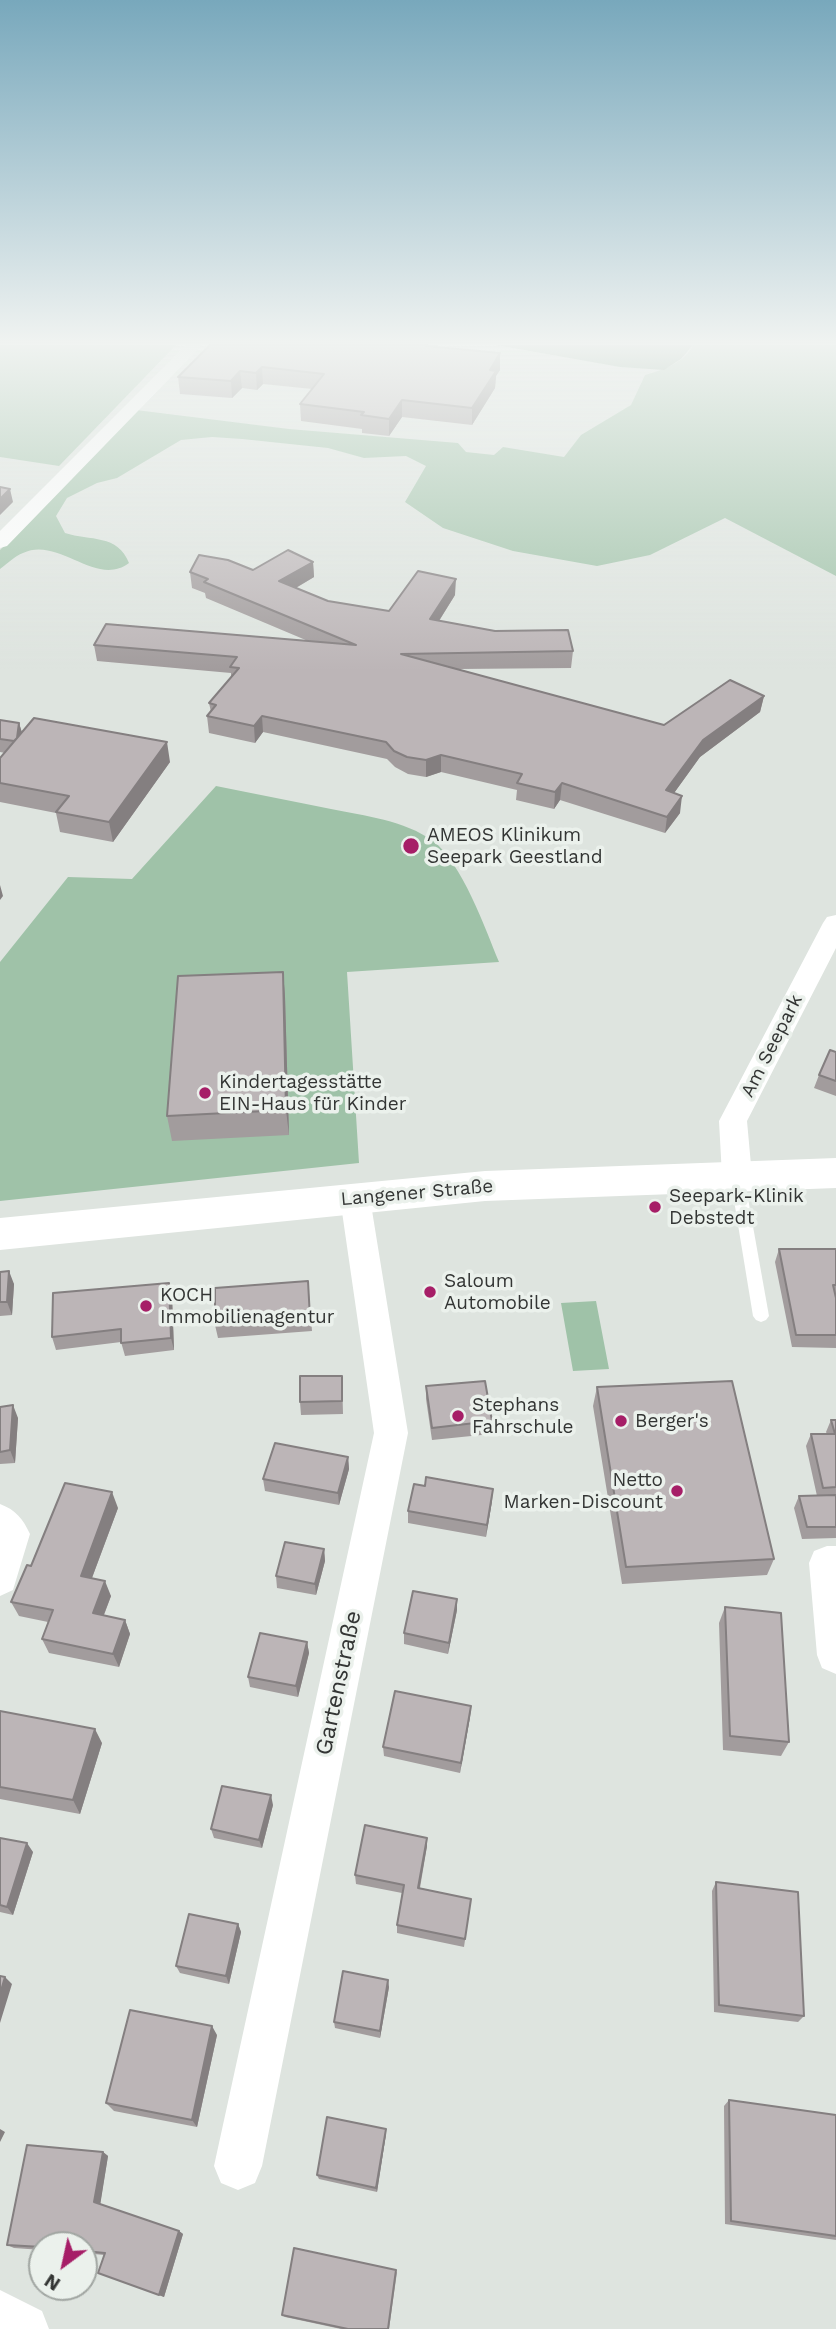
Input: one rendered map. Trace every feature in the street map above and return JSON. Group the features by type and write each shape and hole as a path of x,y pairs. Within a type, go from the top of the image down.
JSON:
{"main road":[{"name":"Langener Straße","path":"0,1234 485,1186 836,1173"}],"street":[{"path":"0,542 87,454"},
{"name":"Am Seepark","path":"737,1176 733,1121 836,923"},
{"name":"Gartenstraße","path":"238,2166 391,1433 355,1198"},
{"path":"0,1521 12,1534 0,1578"},
{"path":"836,1563 827,1563 836,1655"},
{"path":"0,2315 24,2329"}],"lane":[{"path":"737,1176 761,1316"}],"shaded area":[{"path":"0,454 71,454 59,466 0,457"},
{"path":"94,454 158,454 117,478 97,483 67,498 56,516 65,533 111,543 118,547 129,563 116,569 104,570 64,555 37,550 20,554 0,569 0,550"},
{"path":"348,454 544,454 564,457 567,454 836,454 836,576 725,518 650,555 597,566 513,551 443,528 405,502 426,466 406,456 364,458"},
{"path":"216,786 384,820 422,834 444,851 454,864 472,897 499,962 347,972 359,1163 0,1201 0,962 68,877 132,879"},
{"path":"596,1301 609,1369 573,1371 561,1303"}],"building":[{"path":"0,487 10,489 0,499"},
{"path":"288,550 313,562 279,581 328,601 389,611 418,571 456,579 430,619 495,631 568,630 573,651 401,654 664,725 730,680 764,696 703,740 666,790 682,796 667,817 562,783 555,792 517,783 522,774 441,755 426,760 407,757 394,751 386,742 262,716 254,726 207,716 216,705 209,703 239,668 230,667 237,657 94,645 106,624 356,645 204,582 208,579 190,572 199,555 228,560 253,570"},
{"path":"34,718 167,742 109,822 56,812 69,796 0,783 0,758"},
{"path":"0,720 19,723 14,741 0,739"},
{"path":"283,972 286,1110 167,1116 178,976"},
{"path":"830,1050 836,1052 836,1081 819,1075"},
{"path":"779,1249 836,1249 836,1285 833,1285 836,1298 836,1335 796,1335"},
{"path":"9,1271 7,1302 0,1302 0,1272"},
{"path":"308,1281 310,1318 215,1325 215,1288"},
{"path":"169,1283 171,1338 121,1343 121,1329 52,1337 53,1293"},
{"path":"300,1376 342,1376 342,1401 300,1402"},
{"name":"Stephans Fahrschule","path":"485,1381 492,1421 432,1428 426,1386"},
{"name":"Netto Marken-Discount","path":"732,1381 774,1559 626,1567 597,1387"},
{"path":"13,1405 10,1450 0,1452 0,1407"},
{"path":"831,1420 836,1420 836,1487 823,1488 811,1434 835,1434"},
{"path":"275,1443 348,1457 338,1493 263,1479"},
{"path":"426,1477 493,1489 487,1525 408,1511 414,1484 425,1486"},
{"path":"65,1483 112,1492 81,1576 105,1581 93,1613 125,1620 113,1654 42,1639 53,1610 11,1602 27,1565 31,1566"},
{"path":"836,1495 836,1527 807,1527 799,1496"},
{"path":"285,1542 324,1549 315,1584 276,1576"},
{"path":"413,1591 457,1599 449,1643 404,1633"},
{"path":"725,1607 781,1613 789,1742 730,1736"},
{"path":"260,1633 307,1642 296,1686 248,1677"},
{"path":"395,1691 471,1706 461,1763 383,1747"},
{"path":"0,1711 95,1729 73,1800 0,1787"},
{"path":"222,1786 271,1795 259,1840 211,1829"},
{"path":"365,1825 427,1838 418,1888 471,1899 465,1939 397,1925 404,1885 355,1875"},
{"path":"0,1838 27,1843 7,1907 0,1905"},
{"path":"716,1882 798,1892 804,2016 719,2005"},
{"path":"189,1914 238,1924 226,1976 176,1966"},
{"path":"343,1971 388,1980 380,2031 334,2022"},
{"path":"0,1976 5,1977 0,1994"},
{"path":"130,2010 212,2026 192,2120 106,2103"},
{"path":"729,2100 836,2115 836,2236 731,2221"},
{"path":"327,2117 386,2129 376,2188 317,2175"},
{"path":"27,2145 103,2152 94,2202 179,2231 159,2295 98,2273 105,2253 98,2252 98,2231 28,2231 28,2246 7,2245"},
{"path":"294,2248 396,2270 388,2329 348,2329 282,2315"}],"place":[{"name":"AMEOS Klinikum Seepark Geestland","path":"411,846"},
{"name":"Kindertagesstätte EIN-Haus für Kinder","path":"205,1093"},
{"name":"Seepark-Klinik Debstedt","path":"655,1207"},
{"name":"Saloum Automobile","path":"430,1292"},
{"name":"KOCH Immobilienagentur","path":"146,1306"},
{"name":"Stephans Fahrschule","path":"458,1416"},
{"name":"Berger's","path":"621,1421"},
{"name":"Netto Marken-Discount","path":"677,1491"}]}
